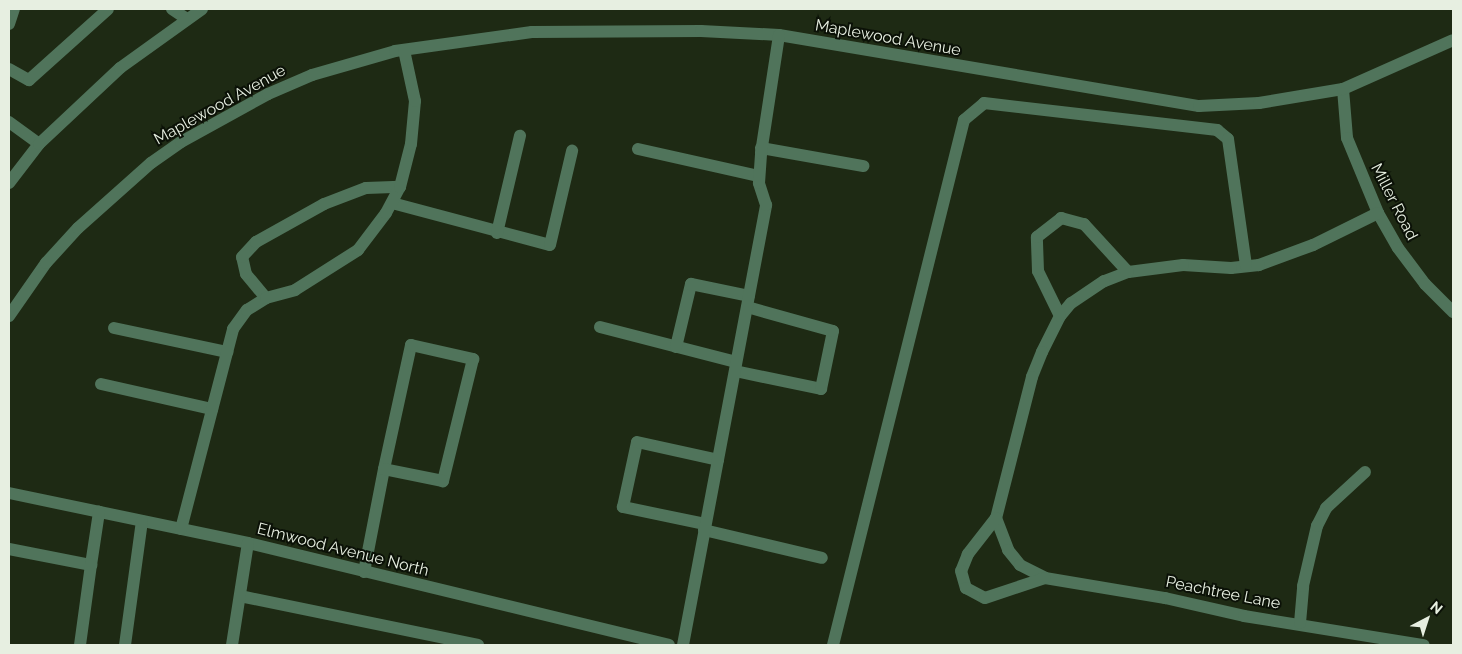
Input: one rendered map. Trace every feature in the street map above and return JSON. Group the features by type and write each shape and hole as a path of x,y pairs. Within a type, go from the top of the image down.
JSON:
{"street":[{"path":"9,24 14,9"},
{"path":"9,68 29,80 108,9"},
{"path":"172,9 187,19"},
{"path":"9,183 39,144 120,68 202,9"},
{"name":"Maplewood Avenue","path":"9,316 46,263 78,228 151,163 182,142 268,94 312,75 404,50 532,32 701,31 779,35 1199,106 1259,103 1343,89 1453,40"},
{"path":"684,645 704,527 766,205 759,176 761,148 779,35"},
{"path":"181,529 233,329 247,310 266,298 295,290 358,250 392,202 400,187 411,144 415,101 404,50"},
{"name":"Miller Road","path":"1343,89 1347,138 1378,213 1404,255 1453,312"},
{"path":"833,645 964,120 984,103 1217,130 1228,140 1246,266"},
{"path":"9,122 39,144"},
{"path":"497,233 520,136"},
{"path":"761,148 863,166"},
{"path":"638,149 759,176"},
{"path":"392,202 497,233 550,245 572,151"},
{"path":"266,298 246,274 242,257 256,242 333,201 366,188 400,187"},
{"name":"Peachtree Lane","path":"1045,578 985,598 966,588 961,571 968,554 996,518 1032,377 1060,316 1071,303 1104,281 1128,272 1183,265 1246,266 1313,245 1378,213"},
{"path":"1060,316 1038,271 1037,238 1060,218 1084,224 1128,272"},
{"path":"600,328 676,347 736,367 821,389 833,331 691,284 676,347"},
{"path":"114,328 227,352"},
{"path":"364,572 384,469 411,345 473,359 443,481 384,469"},
{"path":"101,384 212,409"},
{"path":"718,460 637,442 624,507 822,558"},
{"path":"1300,623 1303,586 1317,526 1326,508 1365,472"},
{"name":"Elmwood Avenue North","path":"9,493 248,543 662,645"},
{"path":"80,645 99,512"},
{"name":"Peachtree Lane","path":"996,518 1008,550 1020,565 1045,578 1165,598 1244,616 1300,623 1424,645"},
{"path":"124,645 142,521"},
{"path":"232,645 248,543"},
{"path":"9,549 92,565"},
{"path":"240,596 478,645"}]}
